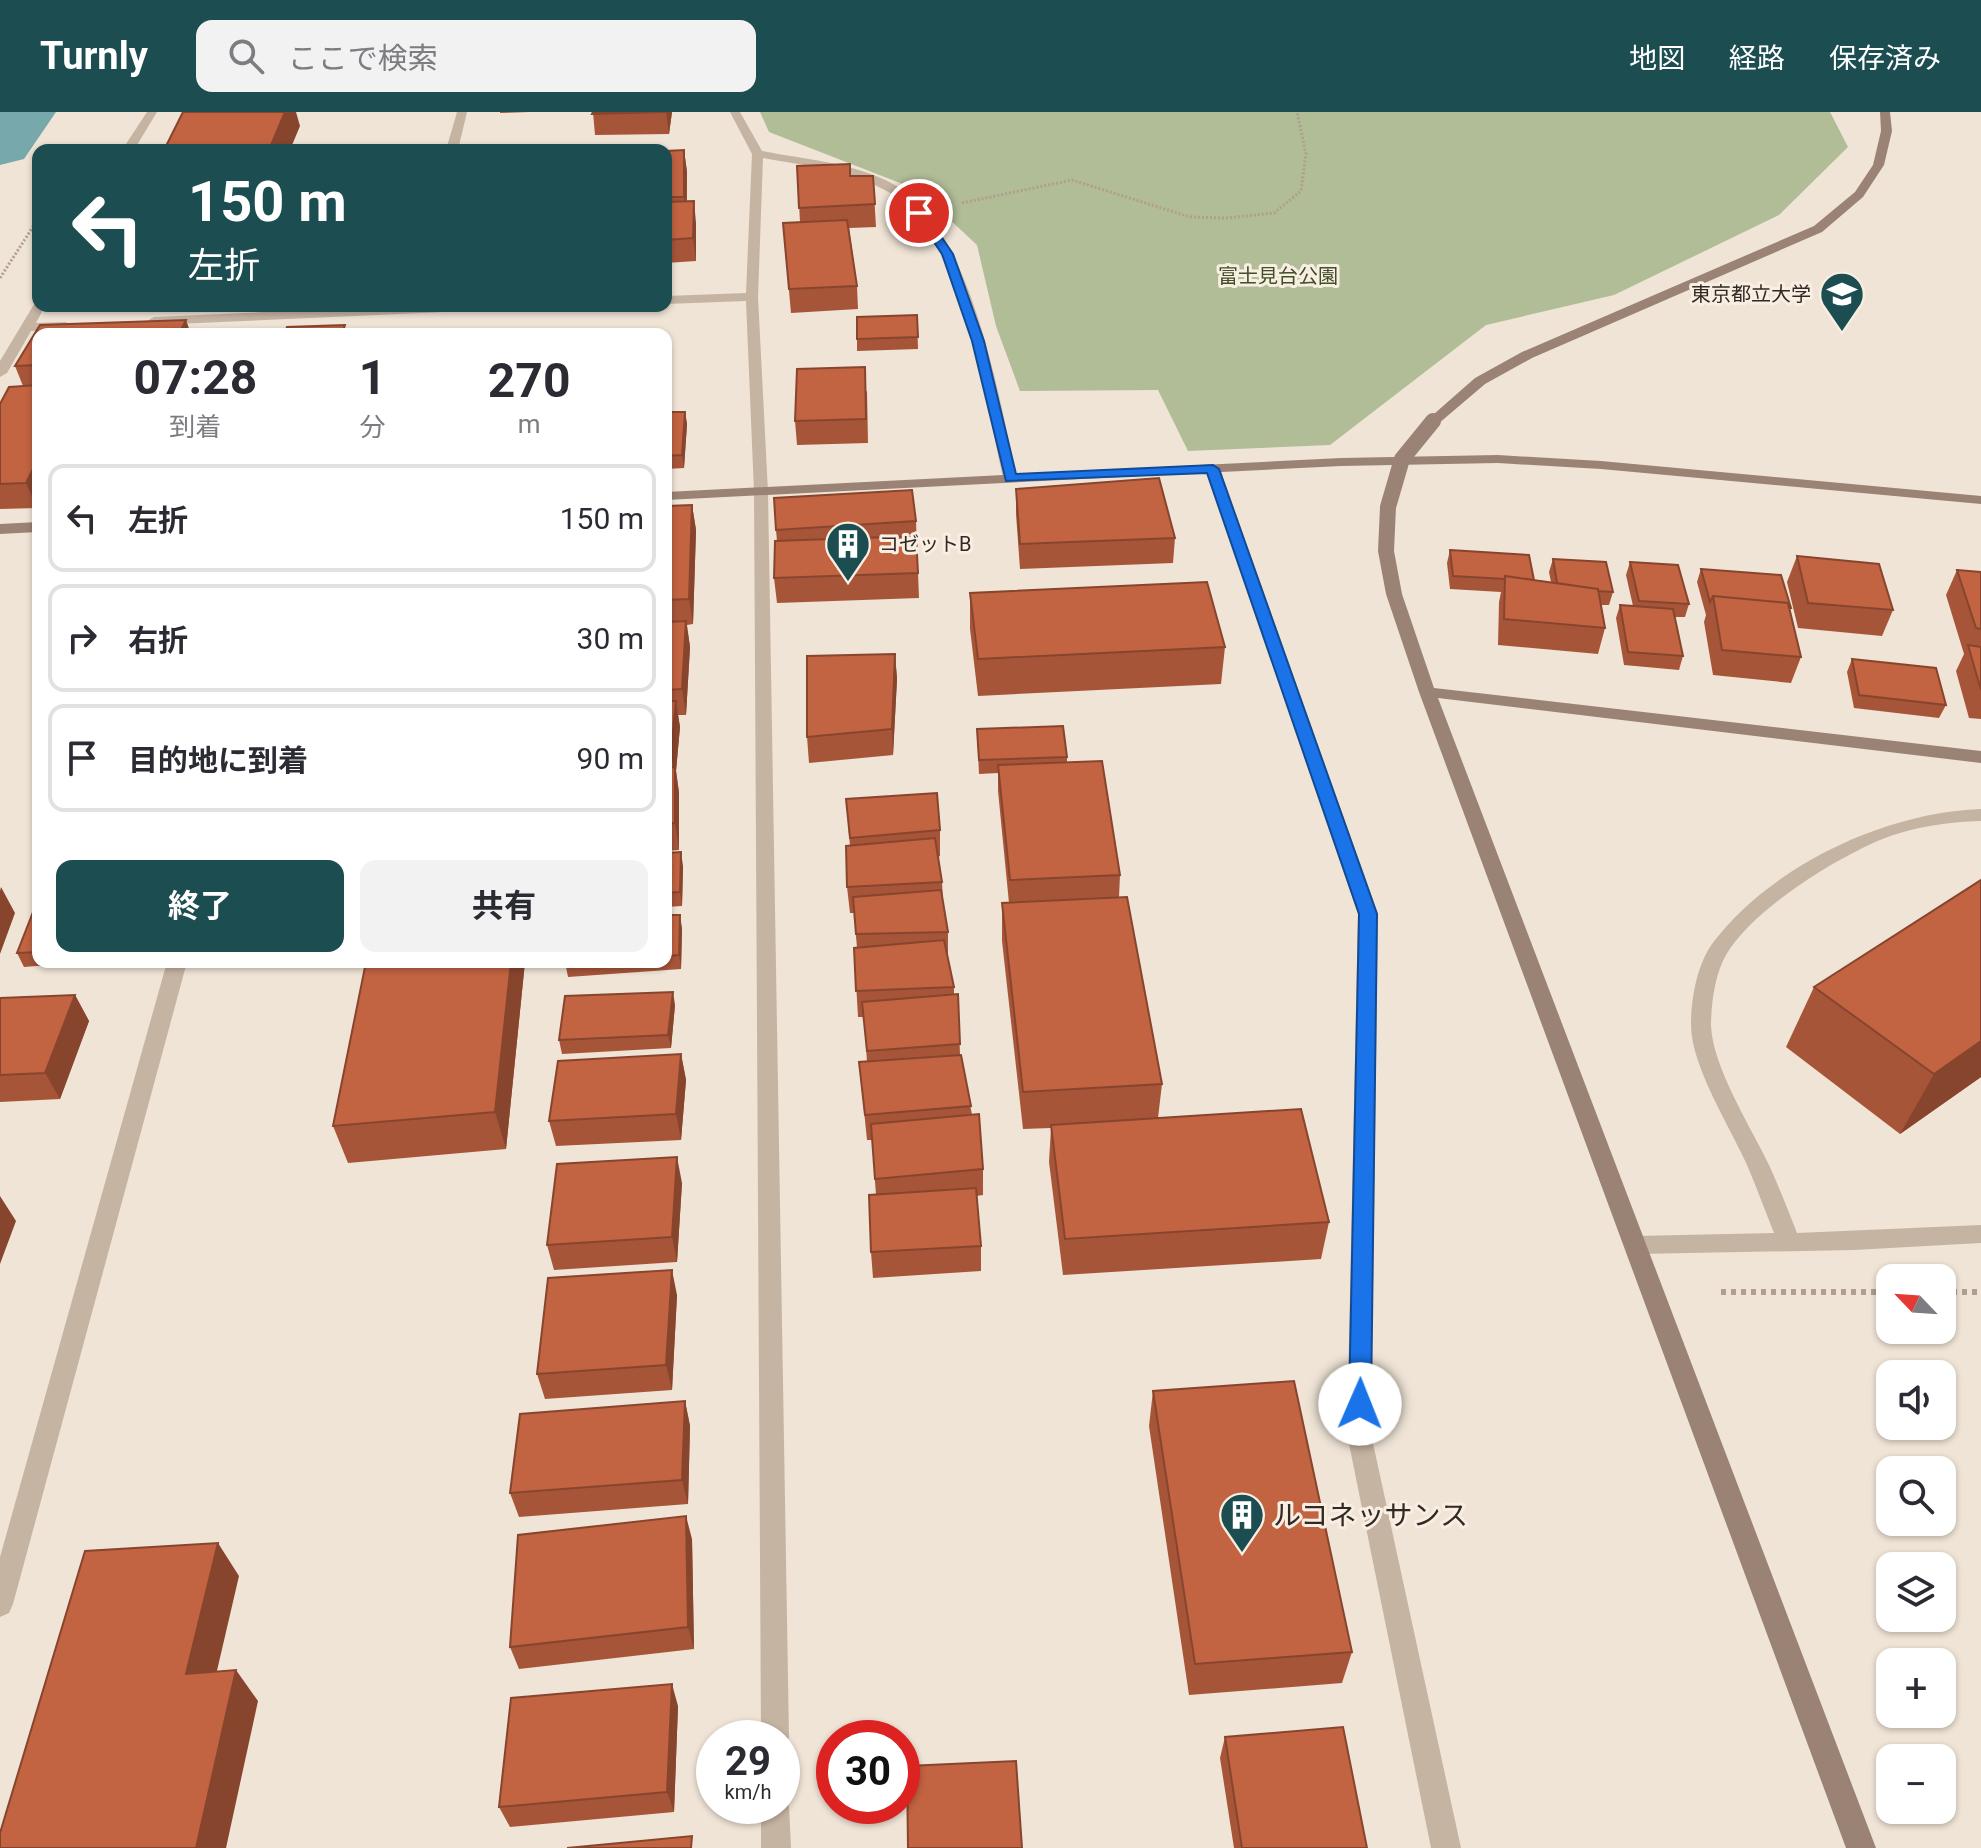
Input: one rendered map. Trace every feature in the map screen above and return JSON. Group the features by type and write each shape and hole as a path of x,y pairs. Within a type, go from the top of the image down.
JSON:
{"street":[{"path":"132,144 152,112"},
{"path":"454,144 462,112"},
{"path":"735,112 758,154 752,297 761,492 775,1720"},
{"path":"1861,1848 1427,692 1394,594 1386,551 1388,507 1402,459 1433,421 1480,381 1527,355 1818,229 1849,207 1868,186 1881,161 1885,112"},
{"path":"758,154 846,171 900,194 919,213 947,254 978,341 1010,478"},
{"path":"672,300 752,297"},
{"path":"0,373 36,312"},
{"path":"134,322 319,312"},
{"path":"27,327 88,324"},
{"path":"672,496 1010,478 1498,459 1601,465 1981,500"},
{"path":"1213,469 1368,914 1359,1434 1446,1848"},
{"path":"0,529 32,527"},
{"path":"1427,692 1981,757"},
{"path":"1789,1241 1759,1167 1715,1077 1701,1027 1708,972 1719,949 1754,911 1807,872 1875,835 1951,816 1981,815"},
{"path":"0,1604 175,968"},
{"path":"1636,1245 1981,1234"},
{"path":"775,1824 776,1848"}],"path":[{"path":"919,213 1072,180 1190,217 1226,218 1274,213 1301,191 1306,154 1297,112"},
{"path":"0,278 32,228"},
{"path":"1721,1292 1876,1292"},
{"path":"1956,1292 1981,1292"}],"green space":[{"name":"富士見台公園","path":"760,112 1830,112 1848,147 1779,215 1614,295 1486,325 1330,445 1188,451 1158,390 1020,391 996,326 977,245 918,190 769,132"}],"building":[{"path":"183,112 285,112 272,144 167,144"},
{"path":"593,112 666,112 592,114"},
{"path":"684,150 684,197 672,197 672,151"},
{"path":"850,164 850,176 873,176 875,204 799,208 797,166"},
{"path":"694,201 693,238 672,240 672,202"},
{"path":"847,220 857,286 789,289 783,223"},
{"path":"917,315 918,337 857,339 857,317"},
{"path":"186,320 182,328 38,328 40,325"},
{"path":"345,325 344,328 287,327"},
{"path":"32,338 32,365 15,366"},
{"path":"865,367 866,419 795,421 797,369"},
{"path":"32,385 32,471 26,483 0,484 0,404 9,387"},
{"path":"672,412 685,412 682,455 672,456"},
{"path":"1159,478 1175,538 1020,544 1016,489"},
{"path":"912,490 916,521 776,530 774,498"},
{"path":"692,505 689,599 672,600 672,506"},
{"path":"916,536 918,573 774,578 775,541"},
{"path":"1450,550 1529,555 1534,580 1505,576 1505,579 1453,576"},
{"path":"1797,556 1879,564 1893,610 1808,603"},
{"path":"1553,559 1606,562 1613,592 1557,583"},
{"path":"1630,562 1678,565 1689,604 1639,601"},
{"path":"1701,569 1781,575 1791,608 1788,603 1713,596 1710,602"},
{"path":"1957,570 1981,572 1981,629 1976,628"},
{"path":"1505,576 1598,589 1605,628 1504,619"},
{"path":"1207,582 1225,647 978,659 970,593"},
{"path":"1713,596 1788,603 1801,657 1722,650"},
{"path":"1620,605 1673,609 1683,656 1628,652"},
{"path":"686,621 682,689 672,690 672,622"},
{"path":"1968,645 1981,647 1981,690"},
{"path":"895,654 892,729 807,737 807,656"},
{"path":"1852,659 1936,668 1946,705 1859,695"},
{"path":"672,701 676,701 672,742"},
{"path":"1063,726 1067,757 979,760 977,729"},
{"path":"1102,761 1120,875 1010,880 998,765"},
{"path":"672,767 675,767 675,823 672,823"},
{"path":"937,793 940,830 850,838 846,799"},
{"path":"935,838 942,882 847,887 846,846"},
{"path":"681,852 680,892 672,893 672,853"},
{"path":"1981,880 1981,1041 1934,1074 1814,987"},
{"path":"941,890 948,932 856,934 853,897"},
{"path":"1127,897 1162,1084 1023,1092 1002,903"},
{"path":"32,915 32,952 17,953"},
{"path":"672,915 680,915 679,955 672,956"},
{"path":"944,940 954,987 856,991 854,948"},
{"path":"365,968 510,968 495,1112 333,1126"},
{"path":"673,992 668,1035 559,1040 565,996"},
{"path":"958,994 960,1044 867,1051 862,1002"},
{"path":"75,995 45,1073 0,1075 0,998"},
{"path":"681,1054 676,1114 549,1121 558,1061"},
{"path":"961,1055 971,1106 865,1115 859,1062"},
{"path":"1301,1109 1329,1222 1065,1239 1051,1125"},
{"path":"979,1114 983,1169 875,1179 871,1124"},
{"path":"677,1157 672,1237 547,1245 557,1164"},
{"path":"976,1188 981,1246 871,1252 869,1195"},
{"path":"672,1270 666,1365 537,1374 548,1278"},
{"name":"ルコネッサンス","path":"1294,1381 1352,1652 1195,1664 1153,1391"},
{"path":"685,1401 682,1480 510,1493 520,1414"},
{"path":"686,1516 688,1627 510,1647 518,1535"},
{"path":"218,1543 186,1674 236,1670 196,1848 0,1848 0,1833 85,1551"},
{"path":"672,1684 667,1792 499,1807 511,1698"},
{"path":"1343,1727 1367,1848 1242,1848 1225,1737"},
{"path":"1016,1761 1022,1848 908,1848 908,1824 920,1824 920,1765"},
{"path":"692,1836 691,1848 567,1848"}],"waterway":[{"path":"0,145 23,112"}],"place":[{"name":"東京都立大学","path":"1842,333"},
{"name":"コゼットB","path":"848,583"},
{"name":"ルコネッサンス","path":"1242,1554"}],"route":[{"path":"919,213 947,254 978,341 1010,478 1213,469 1368,914 1360,1404"}]}
